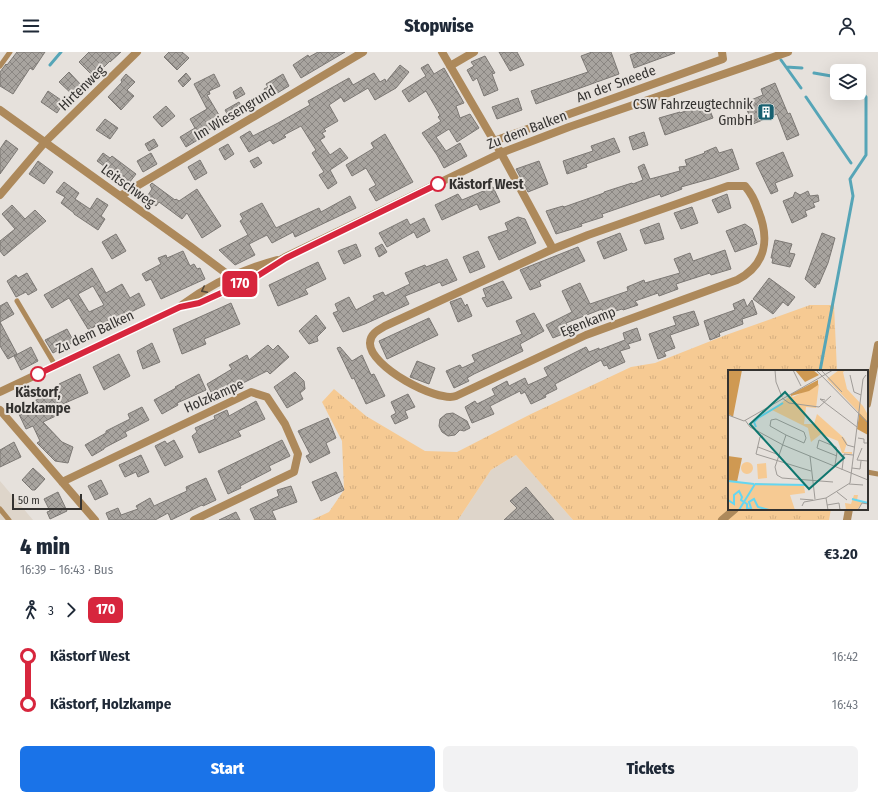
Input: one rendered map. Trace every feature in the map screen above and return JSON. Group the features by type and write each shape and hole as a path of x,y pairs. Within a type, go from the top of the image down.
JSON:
{"street":[{"name":"Hirtenweg","path":"0,194 45,142 137,52"},
{"name":"Im Wiesengrund","path":"120,196 363,52"},
{"path":"442,52 501,153 553,249"},
{"path":"450,66 474,52"},
{"name":"Zu dem Balken","path":"0,392 180,307 199,303 239,285 259,275 286,258 501,153 569,127 788,52"},
{"name":"An der Sneede","path":"494,141 722,56"},
{"name":"Leitschweg","path":"0,110 231,277 239,285"},
{"name":"Egenkamp","path":"728,186 744,186 752,194 762,220 765,235 764,248 758,262 750,272 737,280 592,332 452,398 442,396 402,380 382,363 372,351 370,347 370,340 379,329 553,249 588,235 728,186"},
{"name":"Zu dem Balken","path":"180,307 195,295 231,277 255,266 286,258"},
{"path":"868,399 878,345"},
{"name":"Holzkampe","path":"62,482 251,392 267,397 285,424 298,454 294,472 194,520"},
{"path":"0,410 96,520"},
{"path":"722,520 734,510"},
{"path":"847,520 849,510"}],"lane":[{"path":"0,66 10,52"},
{"path":"17,301 55,365"},
{"path":"868,472 878,474"},
{"path":"0,510 9,520"}],"shaded area":[{"path":"516,455 573,520 458,520 491,470"},
{"path":"0,481 33,520 0,520"}],"green space":[{"path":"810,305 834,305 837,370 728,370 728,510 831,510 829,520 573,520 516,455 491,470 458,520 312,520 329,512 344,490 342,441 322,402 334,389 366,416 425,451 457,452 531,414 631,367 655,363 726,335"}],"building":[{"path":"17,52 45,52 33,70 30,68 13,94 0,86 0,72"},
{"path":"89,52 121,52 94,77 79,62"},
{"path":"169,52 182,52 189,58 177,70 164,57"},
{"path":"318,52 345,52 301,78 293,65 308,55 309,57"},
{"path":"499,52 517,52 524,65 510,71"},
{"path":"592,52 611,52 619,74 536,104 531,91 588,72 581,56"},
{"path":"639,52 675,53 634,68 630,55"},
{"path":"485,56 495,73 492,74 498,90 484,96 477,78 473,81 467,70 474,66 471,62"},
{"path":"428,64 434,74 444,68 464,103 456,106 460,118 470,114 479,128 457,142 449,129 436,137 446,151 460,143 467,156 444,168 422,133 441,121 438,117 440,115 426,91 409,102 402,91 426,76 421,68"},
{"path":"400,65 409,72 396,88 375,100 368,88 344,102 341,97 329,105 338,121 324,129 326,131 322,133 325,137 320,140 330,155 340,148 348,158 330,170 337,183 328,189 319,175 324,172 312,153 316,150 301,126 284,135 286,137 273,144 270,140 249,152 240,137 250,131 253,136 278,123 310,105 308,101 349,78 353,85 374,73 380,82 385,79 386,82"},
{"path":"69,72 83,87 74,96 59,82"},
{"path":"186,73 191,79 183,87 178,81"},
{"path":"126,74 135,82 127,90 134,96 121,110 108,97 122,82 121,80"},
{"path":"214,74 220,86 209,91 210,94 207,95 219,115 214,118 215,120 211,123 214,127 200,135 201,138 186,147 180,137 195,128 190,119 207,109 194,84"},
{"path":"283,74 289,86 269,98 264,89 268,87 266,84"},
{"name":"CSW Fahrzeugtechnik GmbH","path":"775,83 799,135 787,140 777,114 753,124 744,103 763,95 761,89"},
{"path":"241,87 245,94 236,99 233,92"},
{"path":"48,91 64,102 57,113 41,102"},
{"path":"518,98 522,110 497,119 492,107"},
{"path":"239,102 244,111 230,119 225,110"},
{"path":"707,103 713,118 665,135 659,118 680,113"},
{"path":"166,106 175,116 162,127 153,117"},
{"path":"105,119 118,128 110,139 96,130"},
{"path":"644,132 648,145 633,150 629,137"},
{"path":"385,134 413,182 376,201 369,189 376,185 366,168 352,176 346,165 374,148 371,143"},
{"path":"614,138 620,152 586,164 587,167 567,174 563,161 593,151 591,146"},
{"path":"154,139 158,146 149,151 145,144"},
{"path":"6,140 18,149 0,174 0,149"},
{"path":"228,144 234,154 225,160 219,149"},
{"path":"716,147 719,153 732,149 739,169 681,187 682,189 661,197 660,194 602,214 603,217 581,224 582,226 556,234 546,211 564,207 604,192 643,180 638,167 644,164 650,179 680,171 679,167 687,166 685,160 705,153 704,152"},
{"path":"783,152 793,176 775,183 778,191 771,194 756,163"},
{"path":"103,153 110,158 112,156 136,174 129,183 97,161"},
{"path":"151,153 157,164 143,172 137,161"},
{"path":"258,157 262,163 254,168 250,161"},
{"path":"200,160 207,173 195,180 188,167"},
{"path":"38,161 53,172 44,184 29,174"},
{"path":"539,161 548,184 528,192 516,169"},
{"path":"64,182 79,193 75,199 90,209 97,198 108,205 101,216 105,219 98,230 74,214 61,203 65,197 56,192"},
{"path":"152,183 175,200 176,199 179,201 197,189 221,226 202,238 187,213 182,219 159,202 156,206 146,198 152,189 150,185"},
{"path":"493,187 500,202 480,210 477,204 442,220 435,205 458,194 462,200"},
{"path":"808,191 810,196 818,195 819,201 813,203 815,207 805,211 807,216 792,223 783,201 793,197 795,192 800,195"},
{"path":"727,194 731,208 718,213 712,200"},
{"path":"350,196 356,208 295,237 293,232 272,243 267,235 249,244 255,255 235,265 219,250 248,235 240,221 243,219 240,214 262,203 276,228 319,208 321,212"},
{"path":"12,205 25,219 35,210 46,221 4,256 0,251 0,241 15,229 2,214"},
{"path":"692,207 698,223 681,229 674,213"},
{"path":"518,217 525,219 536,243 499,260 488,237 508,230 505,223"},
{"path":"424,218 430,231 417,238 414,232 387,247 379,233 407,219 410,225"},
{"path":"659,223 664,239 645,244 640,230"},
{"path":"745,224 752,229 757,244 735,252 726,231"},
{"path":"620,233 627,250 604,259 597,242"},
{"path":"822,233 835,238 828,263 819,284 817,284 815,288 805,279"},
{"path":"116,234 126,251 112,259 102,242"},
{"path":"775,240 792,244 789,253 795,254 790,267 772,263 773,258 771,258"},
{"path":"356,244 361,256 344,264 338,251"},
{"path":"382,244 387,252 379,257 375,248"},
{"path":"578,247 585,261 539,281 541,286 530,290 520,270"},
{"path":"725,250 731,269 711,275 710,273 676,284 678,289 659,296 658,293 635,301 638,305 623,310 622,309 604,315 602,309 566,323 570,331 553,338 546,325 572,312 562,291 580,283 590,304 628,291 627,287 644,280 645,283 680,273 674,259 690,253 693,261"},
{"path":"183,251 190,266 194,264 197,269 200,268 205,279 161,299 151,279 146,281 142,274 161,264 158,258 166,255 167,258"},
{"path":"478,251 485,267 470,273 463,257"},
{"path":"447,259 457,280 442,286 440,282 405,296 409,304 365,324 343,332 333,313 338,311 335,304 349,297 356,310 375,300 373,296 383,292 385,296 410,284 405,273 425,265 426,267"},
{"path":"318,262 326,279 305,289 308,294 278,306 269,285"},
{"path":"92,268 106,293 122,284 130,298 139,293 145,305 103,326 101,322 91,329 88,329 69,298 52,308 44,295","holes":["93,286 104,305 89,312 78,294"]},
{"path":"27,273 37,290 28,295 26,292 16,297 7,281 16,275 18,278"},
{"path":"769,278 795,297 788,306 783,302 773,314 753,299"},
{"path":"503,281 512,298 487,307 482,298 486,297 483,289"},
{"path":"461,298 465,306 467,304 472,316 458,322 450,302"},
{"path":"744,299 747,307 752,300 757,314 742,319 743,324 719,333 720,336 710,340 704,321 735,310 733,304"},
{"path":"7,302 14,314 0,322 0,306"},
{"path":"231,303 240,324 204,339 206,344 182,354 173,329"},
{"path":"694,311 699,325 670,335 675,348 664,352 666,356 658,359 649,334 676,325 673,317"},
{"path":"534,313 544,331 520,344 523,351 474,374 467,378 469,381 454,388 446,371 460,365 462,368 475,362 472,355 522,334 516,321"},
{"path":"316,315 326,328 317,337 318,341 309,344 299,331"},
{"path":"429,318 438,335 387,359 379,341"},
{"path":"0,322 17,354 8,359 0,346"},
{"path":"637,328 641,340 628,344 630,348 620,351 625,362 609,369 607,365 604,366 601,360 555,384 557,389 545,395 546,397 531,404 525,392 521,394 520,391 490,406 494,414 472,423 465,407 475,401 477,404 495,395 492,389 507,381 509,386 525,378 528,385 548,376 544,368 586,347 589,352 599,348 599,350 625,340 623,333"},
{"path":"67,329 74,342 53,353 45,340"},
{"path":"152,343 160,362 143,369 137,351"},
{"path":"268,345 273,350 278,345 289,357 270,374 267,371 214,398 207,384 232,369 229,365 247,355 249,360"},
{"path":"31,347 38,361 21,370 14,356"},
{"path":"340,347 352,361 362,355 371,375 374,374 385,396 366,404 354,378 352,379 337,348"},
{"path":"119,354 130,376 104,390 93,367"},
{"path":"417,361 435,368 429,384 410,377"},
{"path":"295,372 304,381 305,389 300,393 303,399 287,408 274,387"},
{"path":"80,374 88,393 56,407 60,414 43,422 62,442 73,447 68,463 55,461 37,443 40,441 33,426 26,429 17,410 61,387 59,384"},
{"path":"199,374 206,390 177,403 178,405 162,414 154,400"},
{"path":"408,394 415,407 405,411 408,418 395,424 391,416 396,413 391,402"},
{"path":"256,401 265,419 238,431 241,436 199,453 192,436 197,432 195,428 215,419 214,416 227,410 229,416"},
{"path":"142,407 149,420 125,432 127,436 92,456 85,445 106,433 106,431 130,419 128,414"},
{"path":"453,413 467,421 470,428 464,431 460,430 455,435 448,436 442,432 439,426 440,419 446,414"},
{"path":"328,418 336,438 326,443 330,453 310,463 306,456 310,454 298,431"},
{"path":"174,440 183,457 165,466 155,446 165,441 167,444"},
{"path":"282,440 290,456 269,466 271,470 228,494 218,471"},
{"path":"14,442 21,457 0,467 0,450"},
{"path":"141,455 149,472 138,477 136,472 125,477 119,465"},
{"path":"33,468 45,479 35,490 32,490 22,480"},
{"path":"336,472 344,490 321,501 312,482"},
{"path":"206,478 216,500 171,520 168,513 155,520 109,520 106,513 118,508 121,515 138,509 136,506 150,498 154,506 187,491 186,487"},
{"path":"101,480 108,494 95,500 88,486"},
{"path":"291,486 297,502 272,511 276,520 255,520 250,509 279,496 277,490"},
{"path":"526,487 554,520 504,520 517,508 510,501"},
{"path":"58,492 67,511 50,519 47,512 50,511 44,499"},
{"path":"236,512 240,520 219,520"}],"waterway":[{"path":"50,65 61,52"},
{"path":"781,60 801,88"},
{"path":"786,67 802,68"},
{"path":"814,73 830,76"},
{"path":"806,97 851,163"},
{"path":"820,370 853,196 850,179 866,155 866,100"}],"bus line":[{"name":"170","path":"38,374 180,307 199,303 239,285 259,275 286,258 438,184"}],"place":[{"name":"CSW Fahrzeugtechnik GmbH","path":"766,112"},
{"name":"Kästorf West","path":"438,184"},
{"name":"Kästorf, Holzkampe","path":"38,374"}]}
